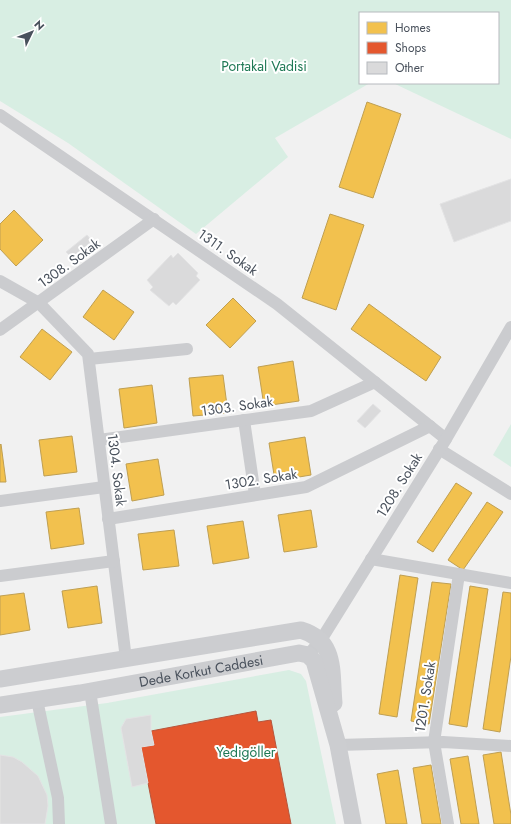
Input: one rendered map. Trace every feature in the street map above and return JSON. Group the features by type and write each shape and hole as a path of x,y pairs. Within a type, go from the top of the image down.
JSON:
{"main road":[{"name":"Dede Korkut Caddesi","path":"0,679 126,660 301,630 312,633 321,640"},
{"path":"321,640 330,653 338,745"},
{"name":"Dede Korkut Caddesi","path":"0,705 90,691 299,653 308,655"},
{"path":"308,655 314,661 338,745 353,824"}],"street":[{"name":"1311. Sokak","path":"0,115 277,304 446,439"},
{"name":"1308. Sokak","path":"0,330 154,219"},
{"name":"1304. Sokak","path":"0,281 39,303 88,354 126,660"},
{"name":"1208. Sokak","path":"308,655 321,640 446,439 511,327"},
{"path":"88,359 187,349"},
{"name":"1303. Sokak","path":"99,440 311,411 374,382"},
{"path":"244,420 255,495"},
{"name":"1302. Sokak","path":"108,519 306,487 430,426"},
{"path":"439,449 511,494"},
{"path":"0,501 104,487"},
{"path":"371,559 511,583"},
{"path":"0,576 114,561"},
{"name":"1201. Sokak","path":"448,824 434,742 459,574"},
{"path":"90,691 111,824"},
{"path":"37,700 58,798 59,824"},
{"path":"338,745 434,742 511,746"}],"green space":[{"name":"Portakal Vadisi","path":"0,0 511,0 511,139 395,84 499,84 499,12 359,12 359,84 368,84 275,138 288,157 196,234 68,143 0,101"},
{"path":"511,424 511,467 493,455"},
{"name":"Yedigöller","path":"289,670 301,674 306,681 336,824 0,824 0,717 107,703"}],"building: Homes":[{"path":"367,102 401,114 373,198 339,187"},
{"path":"14,210 43,240 16,266 0,249 0,224"},
{"path":"330,214 364,225 336,310 302,298"},
{"path":"103,290 134,312 114,340 83,317"},
{"path":"233,298 256,321 230,348 206,325"},
{"path":"369,304 441,357 426,381 351,329"},
{"path":"42,329 72,352 50,380 20,357"},
{"path":"293,361 299,401 264,406 258,367"},
{"path":"223,375 228,413 193,416 189,378"},
{"path":"152,385 157,423 124,428 119,389"},
{"path":"72,436 77,472 44,476 39,440"},
{"path":"305,437 311,475 275,481 269,443"},
{"path":"1,444 6,482 0,482"},
{"path":"158,459 164,495 132,501 126,464"},
{"path":"456,483 472,493 433,552 417,542"},
{"path":"487,502 503,512 463,570 448,560"},
{"path":"79,508 84,544 51,549 46,512"},
{"path":"311,510 317,547 284,552 278,515"},
{"path":"243,521 249,558 213,564 207,526"},
{"path":"174,530 179,566 143,570 138,534"},
{"path":"400,575 418,578 397,717 379,714"},
{"path":"432,582 451,584 429,724 411,721"},
{"path":"97,586 102,623 68,628 62,591"},
{"path":"470,586 488,589 467,727 449,724"},
{"path":"503,592 511,593 511,656 500,732 483,729"},
{"path":"24,593 30,630 0,635 0,596"},
{"path":"501,752 511,815 511,824 494,824 483,755"},
{"path":"468,756 479,824 461,824 450,759"},
{"path":"431,765 441,824 422,824 413,768"},
{"path":"398,770 407,824 386,824 377,774"}],"building: Shops":[{"path":"256,711 258,722 271,720 291,824 156,824 141,747 154,745 151,731"}],"building: Other":[{"path":"511,179 511,221 454,242 440,204"},
{"path":"87,235 92,241 72,258 66,252"},
{"path":"178,253 198,273 196,276 200,280 176,305 173,302 169,306 150,290 153,287 147,280 171,255 173,258"},
{"path":"373,404 381,411 365,428 357,421"},
{"path":"151,715 151,731 154,745 141,747 148,783 132,787 121,728 126,719"},
{"path":"0,755 13,757 22,762 38,776 47,795 48,806 45,824 0,824"}]}
